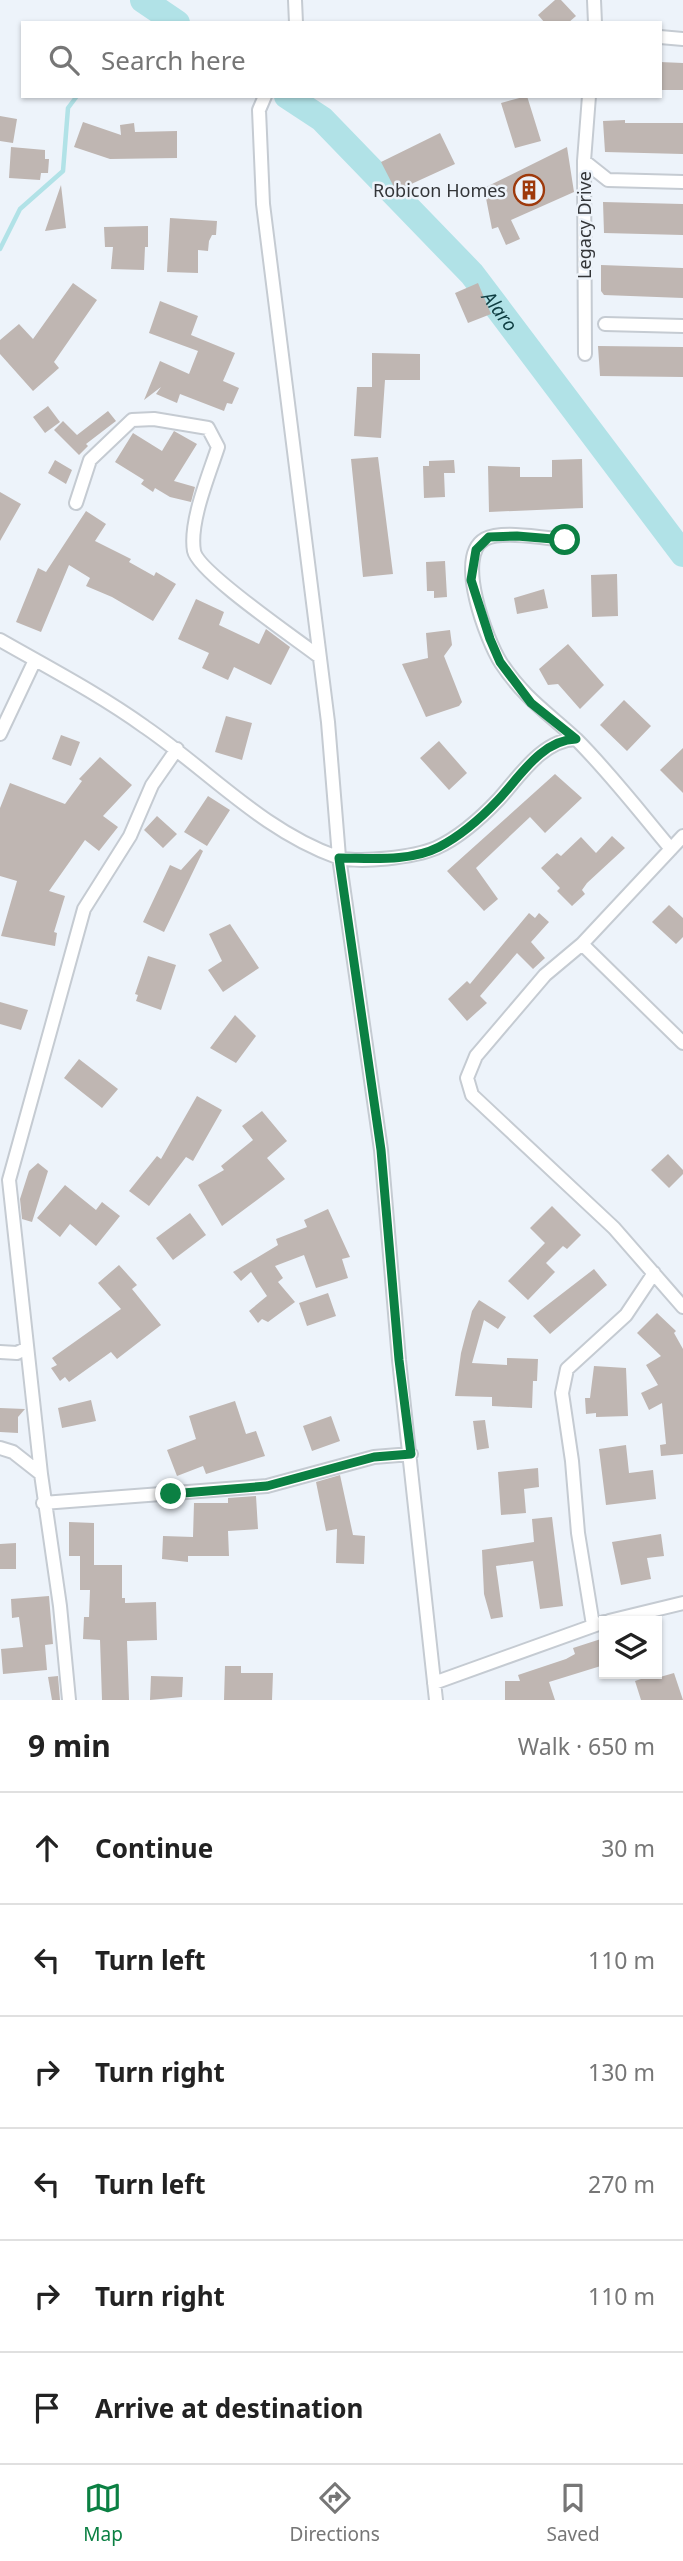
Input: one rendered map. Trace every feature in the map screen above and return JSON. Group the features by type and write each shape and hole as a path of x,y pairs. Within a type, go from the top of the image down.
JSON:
{"street":[{"path":"295,0 296,21"},
{"path":"594,0 595,21"},
{"path":"662,37 683,39"},
{"path":"264,98 259,110 263,204 317,655 328,722 339,858 381,1150 399,1360 436,1700"},
{"name":"Legacy Drive","path":"585,354 584,161 589,98"},
{"path":"584,161 608,180 683,182"},
{"path":"605,324 683,326"},
{"path":"76,503 90,460 132,421 154,419 208,428 218,447 194,529 194,554 210,574 317,655"},
{"path":"565,540 517,536 489,537 476,550 471,580 500,662 531,703 576,739 671,849"},
{"path":"0,640 117,707 177,749 200,772 255,811 339,858 382,858 426,852 440,846 498,801 536,758 559,742 576,739"},
{"path":"0,734 35,660"},
{"path":"69,1700 60,1606 43,1503 9,1180 84,909 130,836 152,785 177,749"},
{"path":"683,836 582,944 545,975 467,1070 467,1086 472,1095 614,1228 683,1307"},
{"path":"582,944 683,1043"},
{"path":"600,1616 578,1533 572,1461 562,1393 567,1369 626,1315 654,1273"},
{"path":"0,1352 17,1353 27,1348"},
{"path":"0,1448 13,1452 41,1474"},
{"path":"43,1503 267,1486 374,1457 411,1454"},
{"path":"630,1616 683,1603"},
{"path":"434,1683 599,1624"}],"building":[{"path":"555,0 561,0 576,16 570,21 543,21 538,15"},
{"path":"662,62 683,63 683,90 662,90"},
{"path":"528,98 541,141 515,148 501,103"},
{"path":"0,116 17,119 13,143 0,141"},
{"path":"625,120 625,123 683,123 683,154 605,152 603,121"},
{"path":"83,122 121,135 120,125 134,123 135,132 177,131 177,158 110,159 74,147"},
{"path":"440,133 455,164 396,191 381,162"},
{"path":"11,147 45,150 45,159 49,159 48,173 41,173 40,180 9,178"},
{"name":"Robicon Homes","path":"567,147 574,192 511,220 520,239 506,245 498,227 492,229 484,188"},
{"path":"61,185 66,228 45,231"},
{"path":"603,202 683,204 683,235 604,233"},
{"path":"170,218 217,221 216,235 212,235 209,241 208,251 198,250 198,273 167,272"},
{"path":"148,226 144,270 111,269 113,247 105,247 104,227"},
{"path":"601,265 683,268 683,298 604,295 601,291"},
{"path":"73,283 97,300 54,362 59,368 33,391 0,354 0,340 19,324 33,339"},
{"path":"478,283 491,314 468,323 455,293"},
{"path":"160,301 198,316 191,335 235,353 223,381 239,388 232,404 227,403 224,411 180,394 177,403 156,394 161,387 144,400 160,361 189,374 198,351 149,333"},
{"path":"598,346 683,347 683,377 600,376"},
{"path":"372,353 420,354 420,380 385,380 381,438 354,436 357,387 372,387"},
{"path":"48,406 60,422 45,433 33,417"},
{"path":"108,411 116,421 86,444 88,446 79,455 54,430 63,421 77,435"},
{"path":"174,431 197,444 174,481 195,487 191,502 170,497 155,488 153,492 141,484 144,480 115,462 133,433 162,451"},
{"path":"378,457 393,574 363,577 351,459"},
{"path":"582,459 583,508 489,512 488,466 520,467 520,477 552,477 552,460"},
{"path":"55,460 72,470 66,484 48,473"},
{"path":"454,460 455,473 444,473 445,497 424,498 423,466 429,466 429,461"},
{"path":"0,492 21,504 0,541"},
{"path":"86,511 106,524 95,541 131,559 129,562 154,576 156,572 176,584 153,621 112,597 86,586 90,578 69,565 41,632 16,622 38,568 46,572"},
{"path":"445,561 447,597 434,598 434,591 427,591 426,562"},
{"path":"617,574 618,616 592,617 591,575"},
{"path":"544,589 548,608 517,614 514,598"},
{"path":"196,599 224,612 219,625 259,644 266,629 290,647 271,685 234,667 228,680 202,668 209,653 178,639"},
{"path":"450,630 452,645 444,656 462,702 459,706 426,717 402,664 428,658 426,633"},
{"path":"568,644 604,685 580,709 558,684 548,685 539,669"},
{"path":"624,700 651,726 627,751 600,725"},
{"path":"226,716 252,723 242,760 215,752"},
{"path":"61,735 80,742 71,766 52,759"},
{"path":"439,741 467,773 449,790 420,758"},
{"path":"683,748 683,793 660,770"},
{"path":"100,757 132,785 103,816 118,827 99,851 85,840 49,891 65,896 54,932 57,933 55,946 1,936 17,881 0,876 0,808 10,783 65,804 82,781 79,779"},
{"path":"555,774 582,798 545,833 530,817 476,868 498,899 484,911 447,871"},
{"path":"208,796 230,810 207,846 184,832"},
{"path":"157,816 177,834 163,848 144,830"},
{"path":"612,836 625,848 587,883 582,890 585,894 572,906 557,891 560,888 541,868 557,853 561,856 581,837 596,853"},
{"path":"200,849 203,851 164,932 143,922 170,865 181,870"},
{"path":"669,905 683,918 683,937 676,944 652,922"},
{"path":"529,913 535,918 539,913 549,922 531,942 545,958 533,969 517,953 480,996 487,1003 467,1021 448,999 467,981 470,984"},
{"path":"230,924 259,968 223,992 208,970 222,961 209,934"},
{"path":"148,956 176,965 161,1010 136,1001 138,995 135,994"},
{"path":"0,1002 28,1010 21,1030 0,1024"},
{"path":"235,1015 256,1036 236,1063 210,1048"},
{"path":"79,1059 118,1089 102,1108 64,1078"},
{"path":"197,1096 222,1110 193,1161 186,1157 149,1206 129,1191 157,1156 161,1159"},
{"path":"262,1111 287,1141 267,1158 285,1179 222,1226 198,1185 224,1170 221,1166 253,1140 242,1126"},
{"path":"668,1154 683,1170 683,1174 669,1188 651,1170"},
{"path":"38,1163 48,1171 32,1222 22,1219 20,1199 29,1171"},
{"path":"65,1185 96,1210 102,1202 120,1216 96,1246 70,1224 60,1237 37,1218"},
{"path":"552,1206 581,1235 567,1249 563,1246 546,1263 555,1272 528,1300 508,1281 545,1243 530,1228"},
{"path":"328,1209 350,1257 342,1259 348,1278 316,1288 304,1255 275,1266 283,1278 278,1282 295,1302 268,1322 262,1319 258,1323 249,1311 267,1296 251,1272 241,1281 233,1272 278,1245 276,1239 307,1227 304,1220"},
{"path":"190,1213 206,1235 173,1260 156,1238"},
{"path":"119,1265 137,1285 132,1289 161,1325 117,1359 111,1352 69,1382 65,1377 60,1381 51,1368 57,1365 52,1358 121,1309 98,1283"},
{"path":"594,1269 607,1285 550,1334 533,1316"},
{"path":"328,1293 336,1316 307,1326 299,1303"},
{"path":"479,1300 506,1317 498,1329 484,1320 472,1363 507,1365 507,1358 538,1359 537,1381 533,1381 532,1408 492,1406 492,1397 455,1396 461,1353 472,1311"},
{"path":"657,1313 676,1331 674,1333 683,1349 683,1454 661,1456 660,1445 666,1444 662,1403 649,1410 641,1393 658,1385 646,1365 661,1356 637,1333"},
{"path":"594,1366 626,1368 628,1416 596,1417 596,1413 586,1414 585,1398 590,1398"},
{"path":"91,1400 96,1421 62,1428 58,1408"},
{"path":"235,1401 246,1434 256,1431 265,1456 206,1474 203,1466 177,1476 167,1450 196,1439 189,1416"},
{"path":"0,1408 25,1409 18,1417 18,1433 0,1432"},
{"path":"331,1416 340,1441 312,1451 303,1426"},
{"path":"485,1420 489,1448 477,1450 473,1421"},
{"path":"626,1445 629,1473 653,1470 656,1499 606,1505 599,1449"},
{"path":"538,1468 539,1487 524,1489 526,1513 501,1515 498,1472"},
{"path":"340,1475 353,1535 365,1536 364,1564 336,1563 337,1529 326,1531 316,1482"},
{"path":"256,1496 258,1529 228,1531 229,1556 188,1556 188,1562 162,1559 163,1536 193,1537 194,1503 228,1503 228,1498"},
{"path":"552,1517 563,1606 540,1609 533,1561 496,1566 503,1617 491,1619 484,1594 482,1550 534,1542 532,1519"},
{"path":"69,1522 94,1523 94,1565 122,1565 122,1598 125,1598 125,1603 156,1602 157,1640 127,1641 129,1700 102,1700 100,1640 83,1639 84,1617 89,1617 90,1590 80,1590 80,1556 69,1556"},
{"path":"661,1534 664,1556 647,1558 651,1579 621,1585 612,1542"},
{"path":"16,1543 16,1569 0,1569 0,1544"},
{"path":"49,1596 53,1644 45,1645 47,1670 3,1674 1,1649 23,1647 19,1617 12,1618 11,1599"},
{"path":"599,1640 599,1667 549,1682 555,1700 505,1700 505,1681 520,1681 518,1675 566,1659 575,1654 573,1648"},
{"path":"225,1666 241,1666 241,1673 273,1673 272,1700 224,1700"},
{"path":"674,1673 683,1700 641,1700 635,1681 662,1679 662,1676"},
{"path":"58,1676 60,1700 52,1700 48,1677"},
{"path":"151,1676 183,1677 182,1697 150,1700"}],"waterway":[{"name":"Alaro","path":"143,0 174,21"},
{"name":"Alaro","path":"168,21 172,19"},
{"path":"0,249 20,209 63,171 68,108 76,98"},
{"name":"Alaro","path":"290,98 322,119 472,274 683,554"}],"place":[{"name":"Robicon Homes","path":"529,190"}],"route":[{"path":"171,1494 267,1486 374,1457 411,1454 399,1360 381,1150 339,858 411,855 440,846 498,801 536,758 559,742 576,739 531,703 500,662 476,601 471,580 476,550 481,541 489,537 517,536 565,540"}]}
